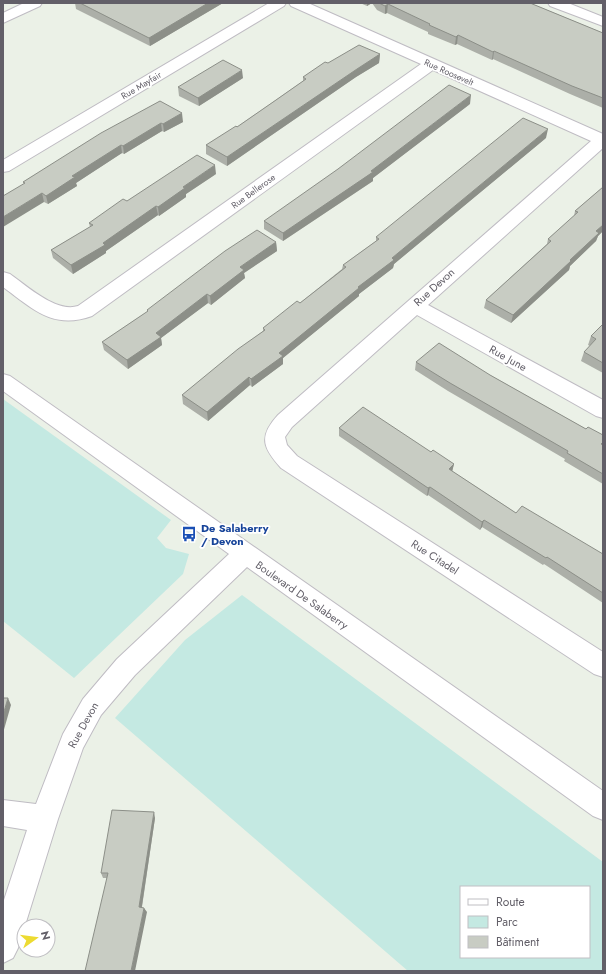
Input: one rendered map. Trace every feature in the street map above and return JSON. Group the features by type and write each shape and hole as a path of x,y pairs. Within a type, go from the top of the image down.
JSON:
{"street":[{"path":"3,20 35,3"},
{"name":"Rue Mayfair","path":"3,167 279,3"},
{"name":"Rue Roosevelt","path":"296,3 602,140"},
{"path":"555,3 603,22"},
{"name":"Rue Bellerose","path":"3,278 49,309 61,314 74,315 85,311 431,64"},
{"name":"Rue Devon","path":"274,440 277,429 285,421 602,140"},
{"name":"Rue June","path":"414,306 603,410"},
{"name":"Boulevard De Salaberry","path":"3,381 603,807"},
{"name":"Rue Citadel","path":"274,440 278,451 294,465 603,666"},
{"name":"Rue Devon","path":"3,948 44,819 72,743 85,717 99,697 126,667 245,554"},
{"path":"3,813 44,819"}],"green space":[{"path":"3,399 171,520 157,538 166,548 189,554 183,574 74,678 3,621"},
{"path":"242,595 603,862 603,971 408,971 115,718 185,640"}],"building":[{"path":"80,3 208,3 149,38"},
{"path":"379,3 530,3 603,33 603,98 572,86 494,51 493,52 458,35 456,37 388,4 385,6"},
{"path":"359,45 380,54 227,157 206,145 236,126 237,127 276,100 306,79 303,77 325,62 328,63"},
{"path":"223,60 242,70 198,98 178,87"},
{"path":"449,85 471,95 371,171 373,172 283,233 264,221 338,169"},
{"path":"160,101 182,113 163,124 161,123 123,146 121,145 72,176 75,177 46,196 42,193 3,217 3,196 101,133"},
{"path":"523,118 548,129 392,258 394,260 358,287 359,288 279,353 283,356 251,379 249,377 207,412 182,395 238,349 265,330 263,328 297,301 300,303 346,267 343,265 379,239 376,237"},
{"path":"197,155 215,165 183,187 185,188 158,207 156,206 103,243 105,245 71,265 51,250 93,225 89,223 123,199 127,201"},
{"path":"603,187 603,225 596,231 599,233 570,260 571,261 513,315 486,300 551,241 548,239 578,212 575,211"},
{"path":"257,230 276,242 240,267 244,270 210,296 207,294 156,333 161,337 127,360 102,342 148,311 147,310 225,251"},
{"path":"603,324 603,363 584,352 596,339 591,336"},
{"path":"439,343 490,375 586,429 588,427 603,435 603,442 601,444 603,445 603,474 567,453 568,451 416,362"},
{"path":"363,407 431,452 433,450 454,464 449,469 516,513 522,506 603,554 603,593 547,557 546,558 484,520 482,522 430,487 428,488 339,428"},
{"path":"3,698 8,698 3,715"},
{"path":"112,810 154,812 139,907 144,908 131,971 85,971 108,873 101,873"}],"place":[{"name":"De Salaberry / Devon","path":"189,534"}]}
